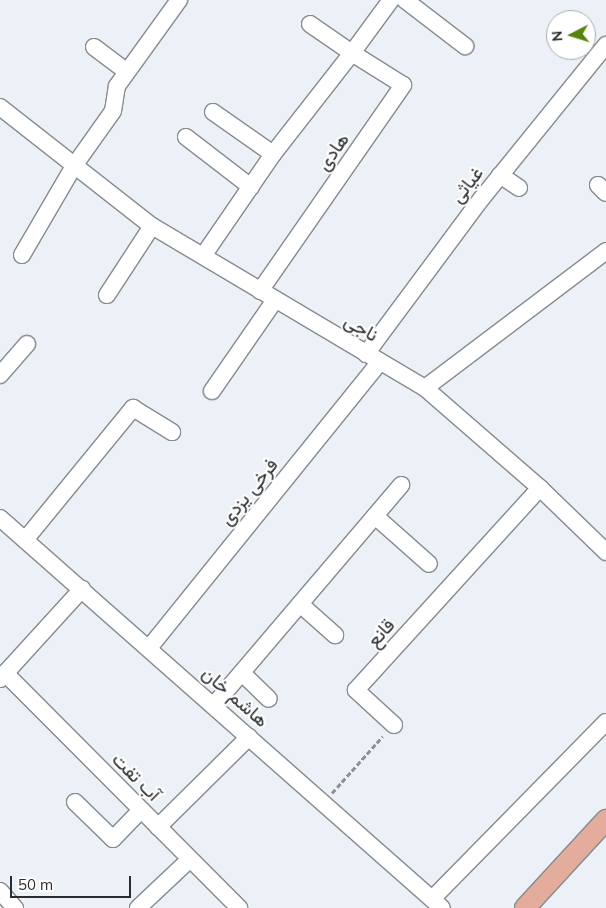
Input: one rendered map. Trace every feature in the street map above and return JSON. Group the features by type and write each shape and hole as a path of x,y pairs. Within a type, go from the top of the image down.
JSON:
{"main road":[{"path":"525,908 606,820"}],"street":[{"path":"22,255 74,166 113,111 117,86 178,0"},
{"path":"203,256 273,154 391,0"},
{"path":"405,0 465,46"},
{"path":"310,24 352,52"},
{"name":"غیاثی","path":"373,358 500,175 606,45"},
{"path":"94,47 127,72"},
{"name":"هادی","path":"260,291 404,85 352,52"},
{"name":"ناجی","path":"0,107 152,226 425,388 540,488 606,552"},
{"path":"213,112 273,154"},
{"path":"186,137 251,187"},
{"path":"500,175 519,188"},
{"path":"107,295 152,226"},
{"path":"425,388 606,251"},
{"path":"212,391 275,300"},
{"path":"0,375 27,344"},
{"name":"فرخی یزدی","path":"149,648 373,358"},
{"path":"25,540 133,408 172,432"},
{"path":"214,705 401,485"},
{"name":"قانع","path":"394,725 356,690 540,488"},
{"path":"375,516 429,564"},
{"name":"هاشم خان","path":"0,518 437,903"},
{"path":"3,676 82,589"},
{"path":"300,604 335,635"},
{"path":"242,673 269,699"},
{"name":"آب تفت","path":"3,676 239,908"},
{"path":"437,903 606,722"},
{"path":"158,827 249,737"},
{"path":"75,802 113,839 141,810"},
{"path":"138,908 190,858"},
{"path":"0,891 15,908"}],"path":[{"path":"323,802 394,725"}]}
